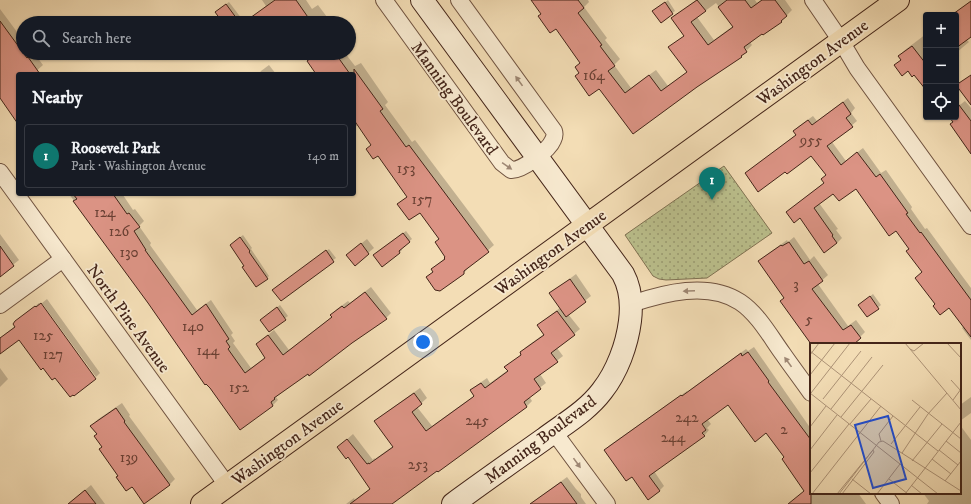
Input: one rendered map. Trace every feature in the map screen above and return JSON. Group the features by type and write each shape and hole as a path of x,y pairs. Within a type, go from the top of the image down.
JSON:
{"main road":[{"name":"Washington Avenue","path":"202,504 898,0"}],"street":[{"name":"Manning Boulevard","path":"384,0 502,163 508,169 513,170 526,165 537,157 553,140 555,134 553,128 459,0"},
{"name":"Manning Boulevard","path":"422,0 625,278 631,304 629,331 620,359 602,391 584,409 554,432 453,504"},
{"path":"813,0 841,41 857,68 971,226"},
{"name":"North Pine Avenue","path":"0,172 16,194"},
{"name":"North Pine Avenue","path":"17,196 228,485"},
{"path":"0,305 63,259"},
{"path":"631,304 650,298 679,292 695,291 717,293 736,300 747,308 761,323 810,392"},
{"path":"554,432 607,504"},
{"path":"884,494 890,504"}],"green space":[{"path":"724,166 772,233 707,278 666,280 653,276 625,235"}],"building":[{"path":"275,0 296,0 307,16 253,16"},
{"path":"531,0 578,0 584,8 578,13 602,45 600,46 615,66 608,71 625,93 649,75 661,91 687,72 668,47 684,36 671,18 697,0 706,11 691,22 708,45 733,27 718,7 727,0 745,0 751,8 762,0 775,0 787,16 781,21 782,22 744,47 747,52 741,56 742,57 697,87 633,134 599,89 589,96 575,76 579,73 575,67 580,63 556,29 550,33 538,16 541,14"},
{"path":"971,1 971,37 959,46 959,12 956,12"},
{"path":"665,2 673,14 661,23 652,11"},
{"path":"226,4 235,16 218,16 215,12"},
{"path":"0,21 16,43 16,60 30,60 39,72 16,72 16,121 0,98"},
{"path":"912,46 923,60 923,86 914,75 912,77 908,71 902,76 894,65 901,60 898,56"},
{"path":"340,60 349,72 315,72 307,61"},
{"path":"354,69 383,109 380,111 406,147 409,145 489,252 464,271 464,274 440,291 435,290 426,277 433,272 431,269 445,259 435,242 439,239 420,213 409,220 397,204 407,197 378,156 373,159 366,149 371,145 356,123 356,72 354,72"},
{"path":"971,75 971,105 959,89 959,83"},
{"path":"843,102 851,114 846,118 853,127 827,146 841,165 857,152 876,177 880,174 908,213 906,214 971,300 971,337 949,308 940,315 933,306 935,304 915,278 922,272 906,251 909,249 896,231 889,236 856,189 839,201 833,194 814,208 837,243 824,253 800,218 794,223 786,212 824,183 821,179 826,175 811,156 787,174 785,172 758,192 745,173 796,135 793,131 808,120 812,125"},
{"path":"959,105 971,121 971,154 950,124 953,122 951,120 959,120"},
{"path":"75,196 114,196 127,214 129,213 140,227 134,231 145,250 192,315 206,304 229,339 226,341 230,347 228,349 245,373 265,358 256,344 268,335 283,355 332,317 330,315 342,306 344,308 365,292 387,319 352,343 309,376 308,374 274,398 275,399 271,402 273,406 240,430 210,388 206,384 205,385 148,303 73,201 77,199"},
{"path":"403,233 410,242 399,251 400,253 382,267 373,255"},
{"path":"240,237 268,279 256,287 242,267 244,266 230,245"},
{"path":"789,242 804,264 809,261 823,281 812,289 843,330 851,325 861,338 855,343 810,343 780,301 784,298 758,261 781,245 782,246"},
{"path":"361,243 369,254 355,266 346,255"},
{"path":"0,246 14,266 0,277"},
{"path":"326,250 334,262 281,301 272,290"},
{"path":"570,279 586,302 566,317 549,293"},
{"path":"870,296 879,309 867,317 858,305"},
{"path":"41,303 96,379 74,396 73,395 70,397 55,378 52,380 43,368 41,370 19,340 0,354 0,338 15,327 13,324 15,321"},
{"path":"277,307 286,320 269,332 260,320"},
{"path":"557,311 575,335 551,353 558,362 534,379 541,389 524,402 527,407 392,504 350,504 370,489 348,457 346,459 337,447 347,439 367,464 369,464 393,447 374,421 414,393 422,404 412,412 426,431 473,397 474,396 470,390 481,383 485,388 508,371 504,367 521,355 520,352 544,335 537,325"},
{"path":"748,352 810,439 811,504 788,504 804,491 782,459 784,457 766,433 755,442 728,405 702,424 706,430 702,433 705,436 649,476 660,491 648,500 632,477 626,481 604,450 741,353 742,356"},
{"path":"116,408 125,421 124,422 170,485 144,504 132,487 126,491 116,477 118,476 99,449 102,447 94,436 97,434 90,426"},
{"path":"561,482 577,504 530,504"},
{"path":"85,490 96,504 68,504"}],"place":[{"name":"Roosevelt Park","path":"712,200"}]}
